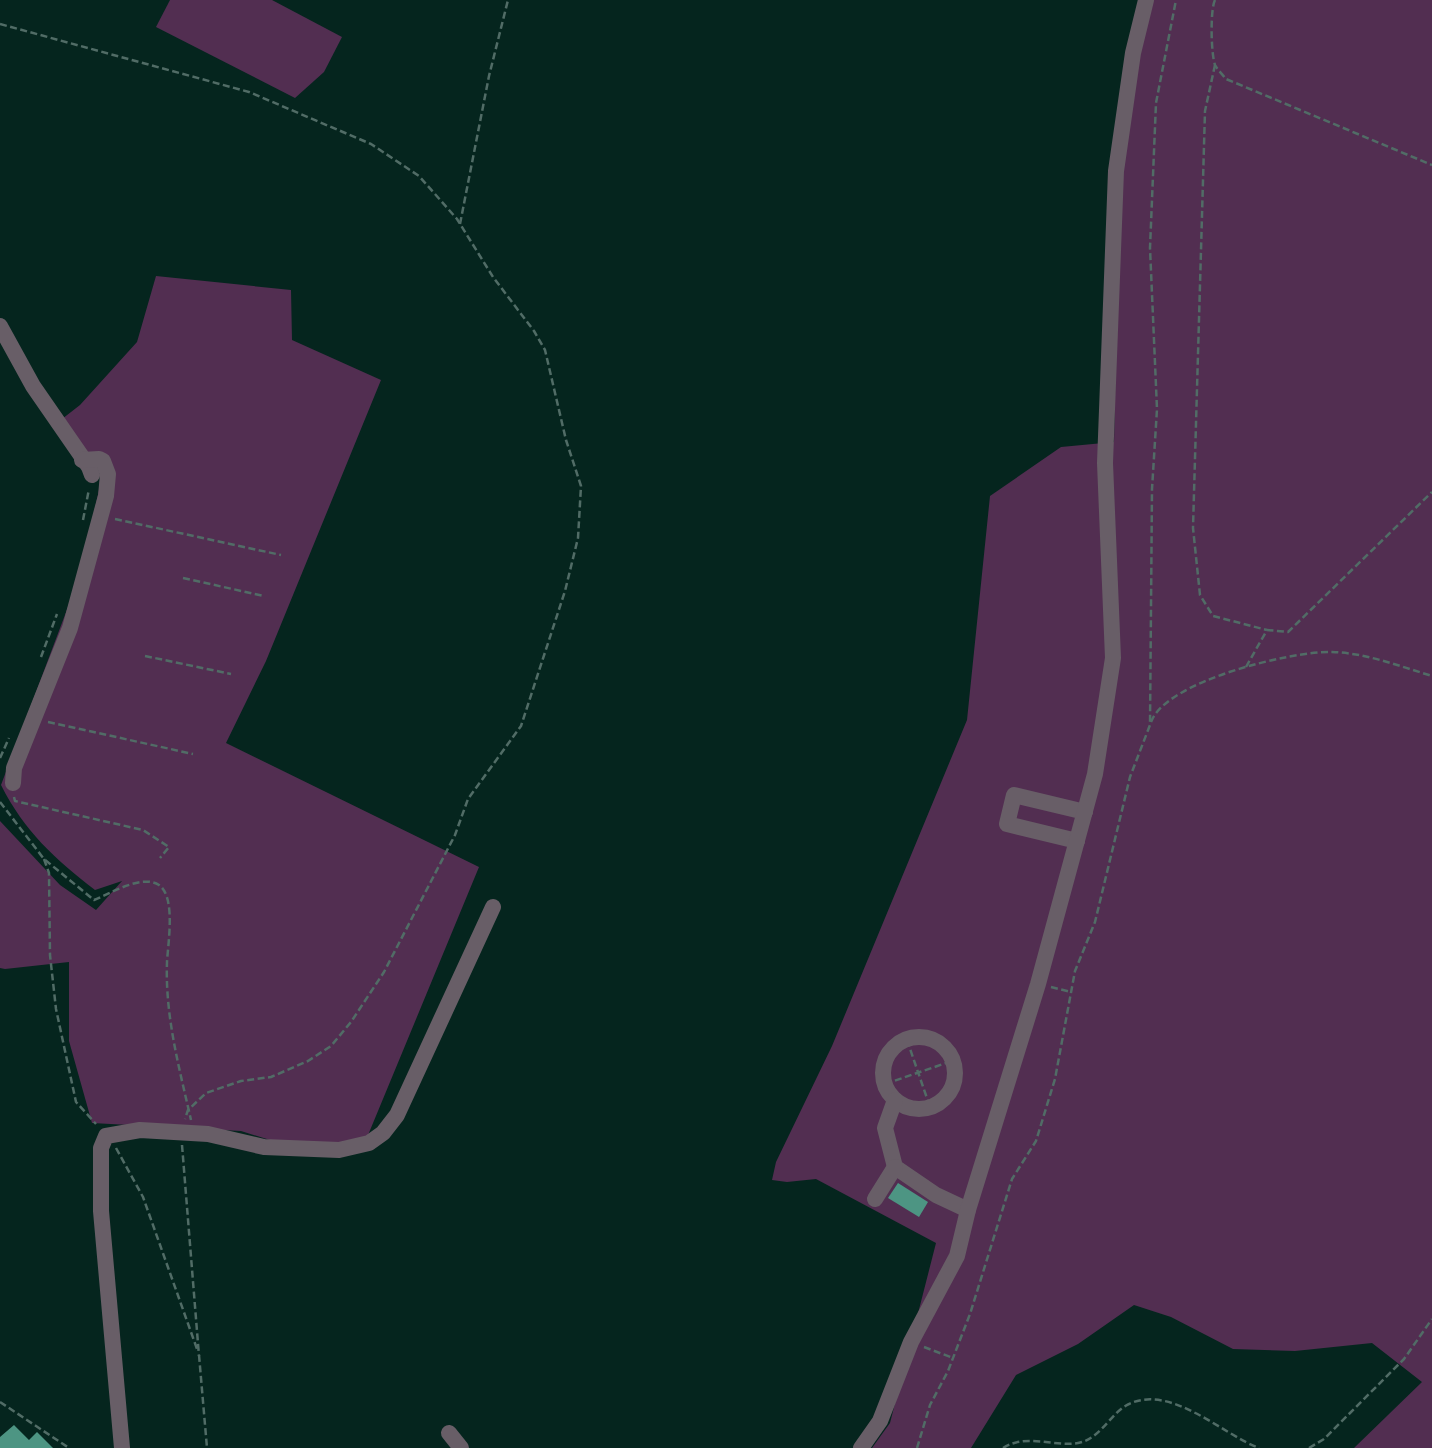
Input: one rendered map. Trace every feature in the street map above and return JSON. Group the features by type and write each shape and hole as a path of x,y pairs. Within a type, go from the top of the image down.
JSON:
{"lane":[{"path":"861,1448 880,1421 911,1342 957,1256 968,1210 1038,984 1096,774 1113,658 1105,463 1116,171 1133,52 1146,0"},
{"path":"0,326 33,386 92,475"},
{"path":"13,783 14,768 70,628 106,496 108,474 103,461 82,460"},
{"path":"1077,841 1007,824 1014,795 1085,812"},
{"path":"122,1448 102,1211 101,1148 106,1136 140,1130 208,1134 264,1147 339,1150 369,1143 383,1133 397,1115 493,906"},
{"path":"922,1037 934,1041 944,1048 952,1061 954,1080 950,1090 943,1099 930,1107 911,1108 895,1100 885,1084 884,1063 899,1043 907,1040 922,1037"},
{"path":"895,1100 885,1128 895,1167 936,1195 968,1210"},
{"path":"875,1199 895,1167"},
{"path":"449,1433 461,1448"}],"path":[{"path":"460,224 489,76 508,0"},
{"path":"1214,0 1211,7 1215,65 1205,111 1193,528 1200,595 1213,616 1267,630 1288,632 1432,492"},
{"path":"0,24 249,92 371,144 419,176 460,224 493,277 545,350 566,440 581,486 578,538 565,591 521,726 468,799 455,835 384,972 351,1022 331,1046 308,1061 271,1077 241,1081 206,1093 188,1110 187,1133"},
{"path":"1215,65 1226,79 1432,165"},
{"path":"82,526 92,475"},
{"path":"112,519 281,555"},
{"path":"183,578 264,596"},
{"path":"39,663 58,611"},
{"path":"1246,667 1267,630"},
{"path":"1150,725 1154,714 1165,702 1182,691 1246,667 1298,654 1331,652 1363,655 1432,676"},
{"path":"145,656 231,674"},
{"path":"44,721 194,754"},
{"path":"0,758 10,736"},
{"path":"13,783 15,801 144,830 169,847 160,858"},
{"path":"0,802 44,859 94,900 128,885 151,881 162,887 170,903 166,984 168,1018 188,1110 199,1356 207,1448"},
{"path":"70,814 73,807"},
{"path":"44,859 49,873 50,955 59,1023 76,1102 99,1127"},
{"path":"1038,984 1071,992"},
{"path":"907,1040 930,1107"},
{"path":"885,1084 952,1061"},
{"path":"112,1142 143,1197 199,1356"},
{"path":"1309,1448 1324,1439 1404,1359 1432,1319"},
{"path":"911,1342 953,1358"},
{"path":"1003,1448 1031,1440 1079,1443 1098,1433 1129,1404 1154,1399 1176,1404 1259,1448"},
{"path":"0,1402 69,1448"}],"shaded area":[{"path":"170,0 272,0 342,37 324,72 295,98 156,27"},
{"path":"1144,0 1432,0 1432,1448 1354,1448 1422,1382 1372,1343 1295,1351 1233,1349 1171,1317 1134,1305 1078,1344 1016,1375 971,1448 872,1448 890,1423 936,1243 816,1179 787,1182 772,1180 776,1162 832,1046 967,720 990,496 1061,447 1114,442 1121,111"},
{"path":"156,276 291,290 292,340 381,380 266,661 226,743 479,867 366,1140 322,1144 270,1140 241,1131 92,1123 69,1041 69,962 0,968 0,821 60,885 96,910 122,881 95,890 30,830 1,785 80,575 99,490 101,470 62,419 80,405 137,342"}],"building":[{"path":"898,1183 928,1202 919,1217 888,1198"},
{"path":"14,1425 29,1440 37,1432 53,1448 0,1448 0,1437"}]}
